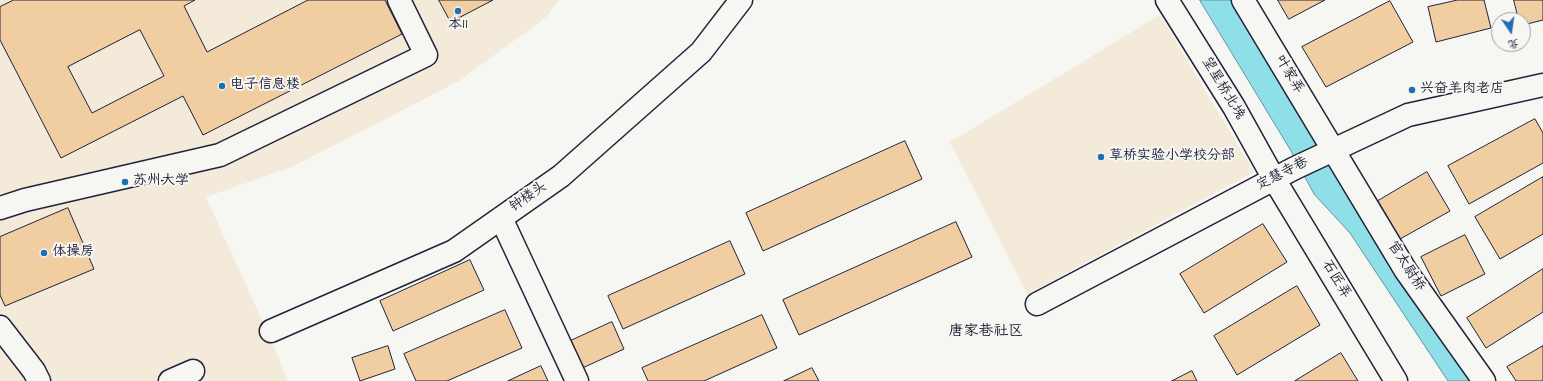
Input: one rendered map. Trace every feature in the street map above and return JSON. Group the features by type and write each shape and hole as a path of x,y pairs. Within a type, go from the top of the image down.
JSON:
{"street":[{"path":"0,208 25,200 220,155 426,55 399,0"},
{"name":"钟楼头","path":"271,331 454,251 561,176 701,52 741,0"},
{"name":"望星桥北堍","path":"1167,0 1234,107 1274,179"},
{"name":"叶家弄","path":"1243,0 1329,152"},
{"name":"定慧寺巷","path":"1037,304 1295,168 1408,116 1543,85"},
{"name":"官太尉桥","path":"1329,152 1406,272 1484,381"},
{"name":"石匠弄","path":"1274,179 1396,381"},
{"path":"501,218 578,381"},
{"path":"0,327 34,371 39,381"},
{"path":"170,381 193,371"}],"shaded area":[{"name":"苏州大学","path":"0,0 559,0 545,18 459,81 292,167 206,197 272,342 288,381 0,381"},
{"name":"草桥实验小学校分部","path":"1160,15 1254,172 1027,294 950,142"}],"water":[{"path":"1200,0 1236,0 1313,135 1316,146 1403,273 1474,381 1448,381 1350,233 1314,194 1291,151"}],"building":[{"name":"电子信息楼","path":"14,0 195,0 184,6 207,52 308,0 385,0 402,34 203,135 183,96 61,158 0,40 0,7","holes":["140,30 164,76 92,113 68,67"]},
{"name":"本11","path":"439,0 493,0 451,22"},
{"path":"1278,0 1325,0 1289,19"},
{"path":"1458,0 1484,0 1491,28 1436,42 1428,7"},
{"path":"1514,0 1543,0 1543,20 1531,23 1531,12 1517,12"},
{"path":"1390,1 1413,42 1326,87 1302,47"},
{"path":"1535,119 1543,133 1543,163 1469,204 1448,166"},
{"path":"905,141 922,179 763,251 746,213"},
{"path":"1427,172 1450,211 1400,239 1378,201"},
{"path":"1543,177 1543,234 1500,259 1475,217"},
{"name":"体操房","path":"68,208 94,269 5,306 0,295 0,237"},
{"path":"956,222 972,257 799,335 783,300"},
{"path":"1263,224 1287,262 1204,313 1180,274"},
{"path":"1465,235 1485,274 1441,296 1421,257"},
{"path":"730,241 745,274 623,329 608,296"},
{"path":"470,260 484,290 393,331 380,301"},
{"path":"1543,269 1543,312 1486,348 1467,318"},
{"path":"1297,286 1320,325 1237,375 1214,336"},
{"path":"505,310 522,348 447,381 416,381 404,354"},
{"path":"762,315 777,348 704,381 648,381 642,368"},
{"path":"612,322 624,349 578,370 566,343"},
{"path":"388,346 395,369 360,381 352,358"},
{"path":"1543,346 1543,381 1516,381 1507,367"},
{"path":"1341,353 1358,381 1295,381"},
{"path":"541,366 548,381 508,381"},
{"path":"812,368 819,381 784,381"},
{"path":"1192,371 1197,381 1172,381"}],"place":[{"name":"本11","path":"458,11"},
{"name":"电子信息楼","path":"222,86"},
{"name":"兴奋羊肉老店","path":"1412,90"},
{"name":"草桥实验小学校分部","path":"1101,157"},
{"name":"苏州大学","path":"125,182"},
{"name":"体操房","path":"44,253"}],"district":[{"name":"唐家巷社区","path":"986,333"}]}
